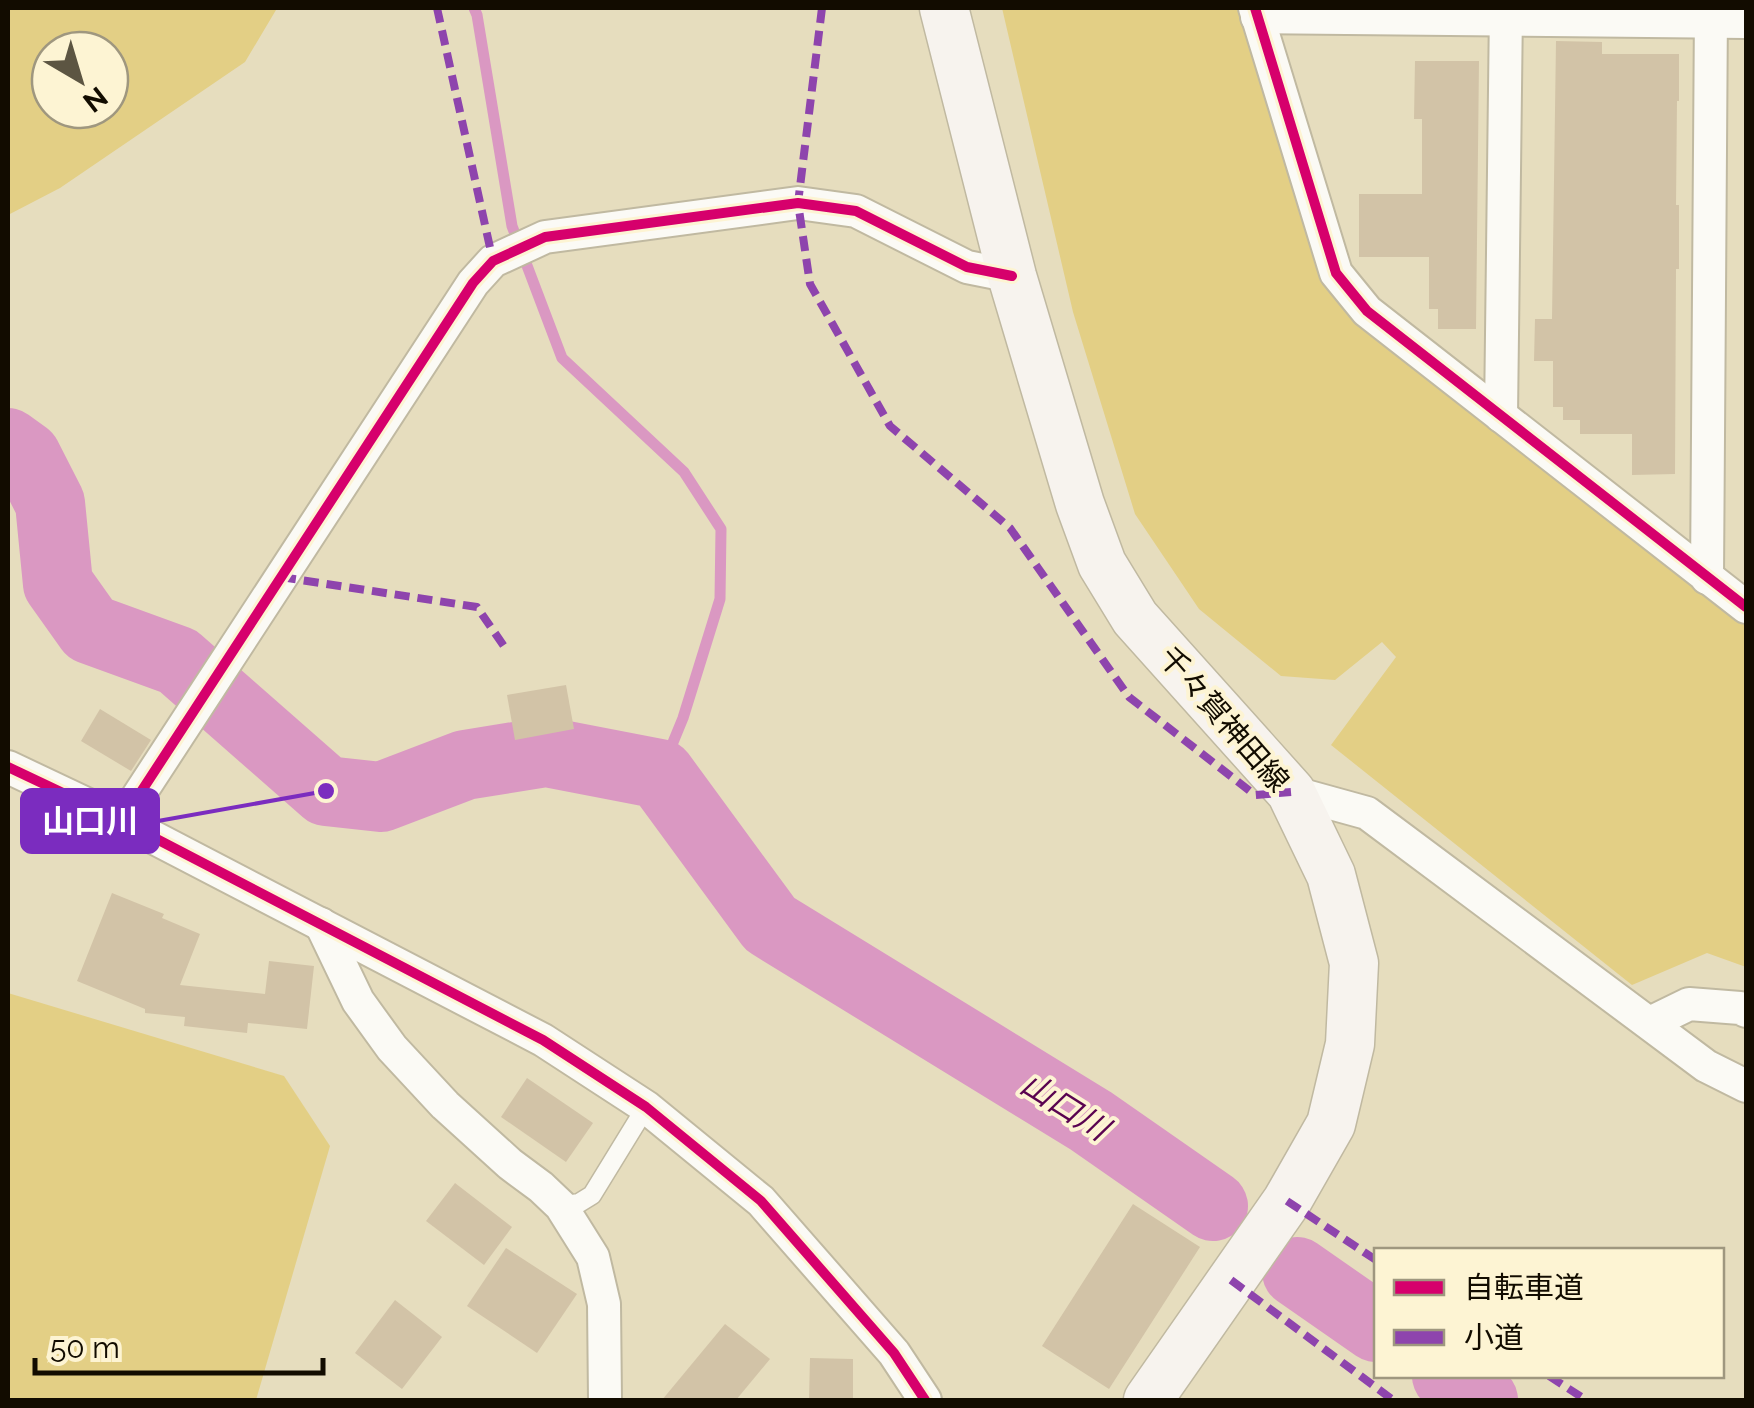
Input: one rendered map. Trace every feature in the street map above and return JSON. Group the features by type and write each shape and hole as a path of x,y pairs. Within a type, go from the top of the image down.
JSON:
{"main road":[{"name":"千々賀神田線","path":"944,8 1012,276 1080,504 1102,564 1135,618 1290,792 1331,875 1354,963 1350,1044 1331,1124 1296,1186 1148,1400"}],"street":[{"path":"1746,22 1710,14 1256,12 1336,272 1367,311 1746,607"},
{"path":"1501,416 1506,14"},
{"path":"1707,578 1710,14"},
{"path":"122,822 474,283 493,261 545,237 798,204 856,212 967,268 1012,276"},
{"path":"8,768 122,822 543,1040 646,1107 762,1201 894,1353 925,1400"},
{"path":"1290,792 1367,813 1706,1066 1746,1086"},
{"path":"321,924 358,1001 392,1048 445,1105 561,1206 593,1257 604,1304 606,1400"},
{"path":"1650,1023 1689,1004 1746,1011"}],"lane":[{"path":"561,1206 578,1204 592,1194 646,1107"}],"shaded area":[{"path":"8,8 275,8 245,62 60,188 8,215"},
{"path":"1002,8 1237,8 1332,293 1746,623 1746,967 1707,953 1632,985 1331,745 1396,657 1382,642 1335,680 1281,676 1199,609 1135,514 1073,312"},
{"path":"8,993 284,1076 330,1146 256,1400 8,1400"}],"building":[{"path":"1556,41 1602,42 1602,54 1679,54 1675,474 1632,475 1632,434 1580,434 1580,420 1563,420 1563,407 1553,407 1553,361 1534,361 1535,319 1552,319"},
{"path":"1415,61 1479,61 1476,329 1438,329 1438,309 1429,309 1429,257 1359,257 1359,194 1422,194 1422,119 1414,119"},
{"path":"566,685 574,729 515,740 507,695"},
{"path":"100,709 151,740 131,771 81,741"},
{"path":"112,893 200,934 180,985 265,994 269,961 314,966 307,1029 248,1023 247,1033 184,1026 185,1017 145,1013 145,1009 77,981"},
{"path":"527,1078 593,1123 566,1162 501,1117"},
{"path":"455,1183 512,1227 484,1265 426,1221"},
{"path":"1133,1204 1200,1247 1109,1389 1042,1346"},
{"path":"506,1248 577,1294 537,1353 467,1306"},
{"path":"395,1300 442,1337 402,1389 355,1353"},
{"path":"725,1324 770,1359 736,1400 662,1400"},
{"path":"810,1358 853,1359 853,1400 809,1400"}],"waterway":[{"path":"474,8 512,226 562,358 684,472 721,529 720,599 683,718 660,774"},
{"name":"山口川","path":"8,443 26,456 50,503 58,584 90,629 178,661 326,791 381,797 465,765 546,752 660,774 770,924 1091,1121 1213,1206"},
{"name":"山口川","path":"1297,1272 1374,1326"},
{"name":"山口川","path":"1450,1378 1483,1400"}],"marked path":[{"path":"437,8 493,261"},
{"path":"822,8 798,203 810,284 890,426 1010,528 1129,697 1255,795 1291,792"},
{"path":"281,577 477,607 508,652"},
{"path":"1287,1201 1374,1259"},
{"path":"1231,1280 1393,1400"},
{"path":"1552,1378 1586,1400"}],"cycle path":[{"path":"1255,8 1336,273 1367,311 1746,607"},
{"path":"122,821 473,283 493,261 545,237 798,203 856,211 967,267 1012,276"},
{"path":"8,767 122,821 543,1040 646,1107 761,1201 894,1353 925,1400"}],"place":[{"name":"山口川","path":"326,791"}]}
